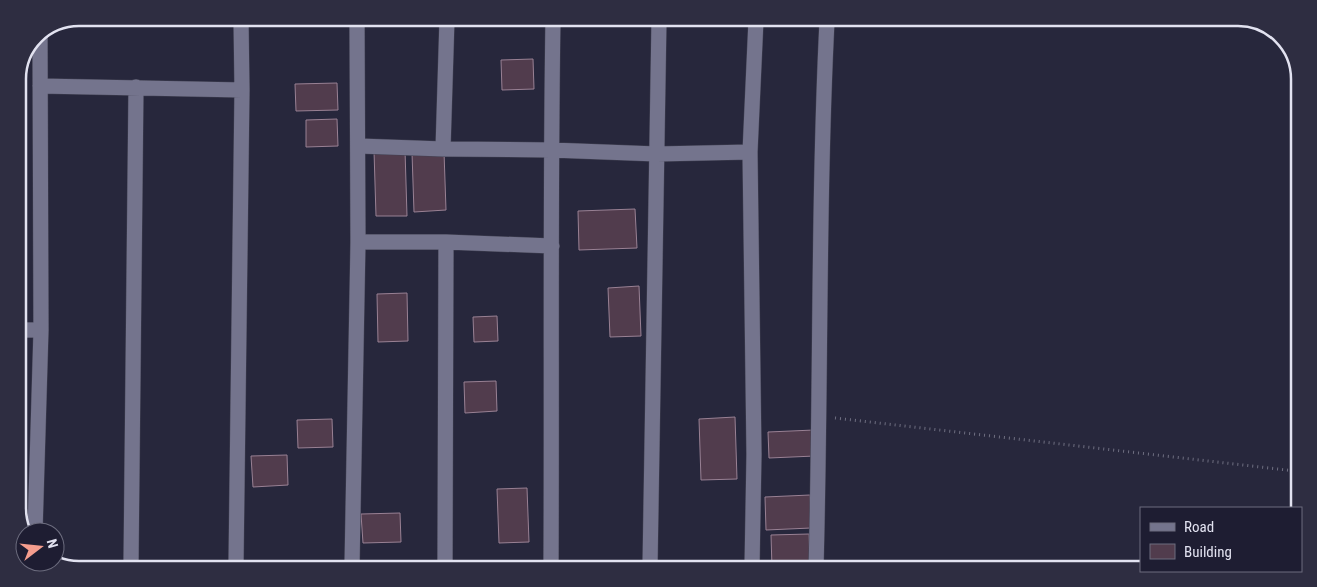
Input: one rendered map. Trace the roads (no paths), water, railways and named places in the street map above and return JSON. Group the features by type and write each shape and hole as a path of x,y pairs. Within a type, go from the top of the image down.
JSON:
{"street":[{"path":"236,561 241,26"},
{"path":"352,561 359,146 357,26"},
{"path":"443,149 447,26"},
{"path":"551,561 553,26"},
{"path":"650,561 659,26"},
{"path":"752,561 754,454 750,152 756,26"},
{"path":"816,561 820,416 821,217 827,26"},
{"path":"35,522 40,330 40,44"},
{"path":"40,86 242,90"},
{"path":"131,561 136,87"},
{"path":"359,146 657,154 750,152"},
{"path":"358,242 446,242 552,246"},
{"path":"445,561 446,242"},
{"path":"26,330 40,330"}]}
